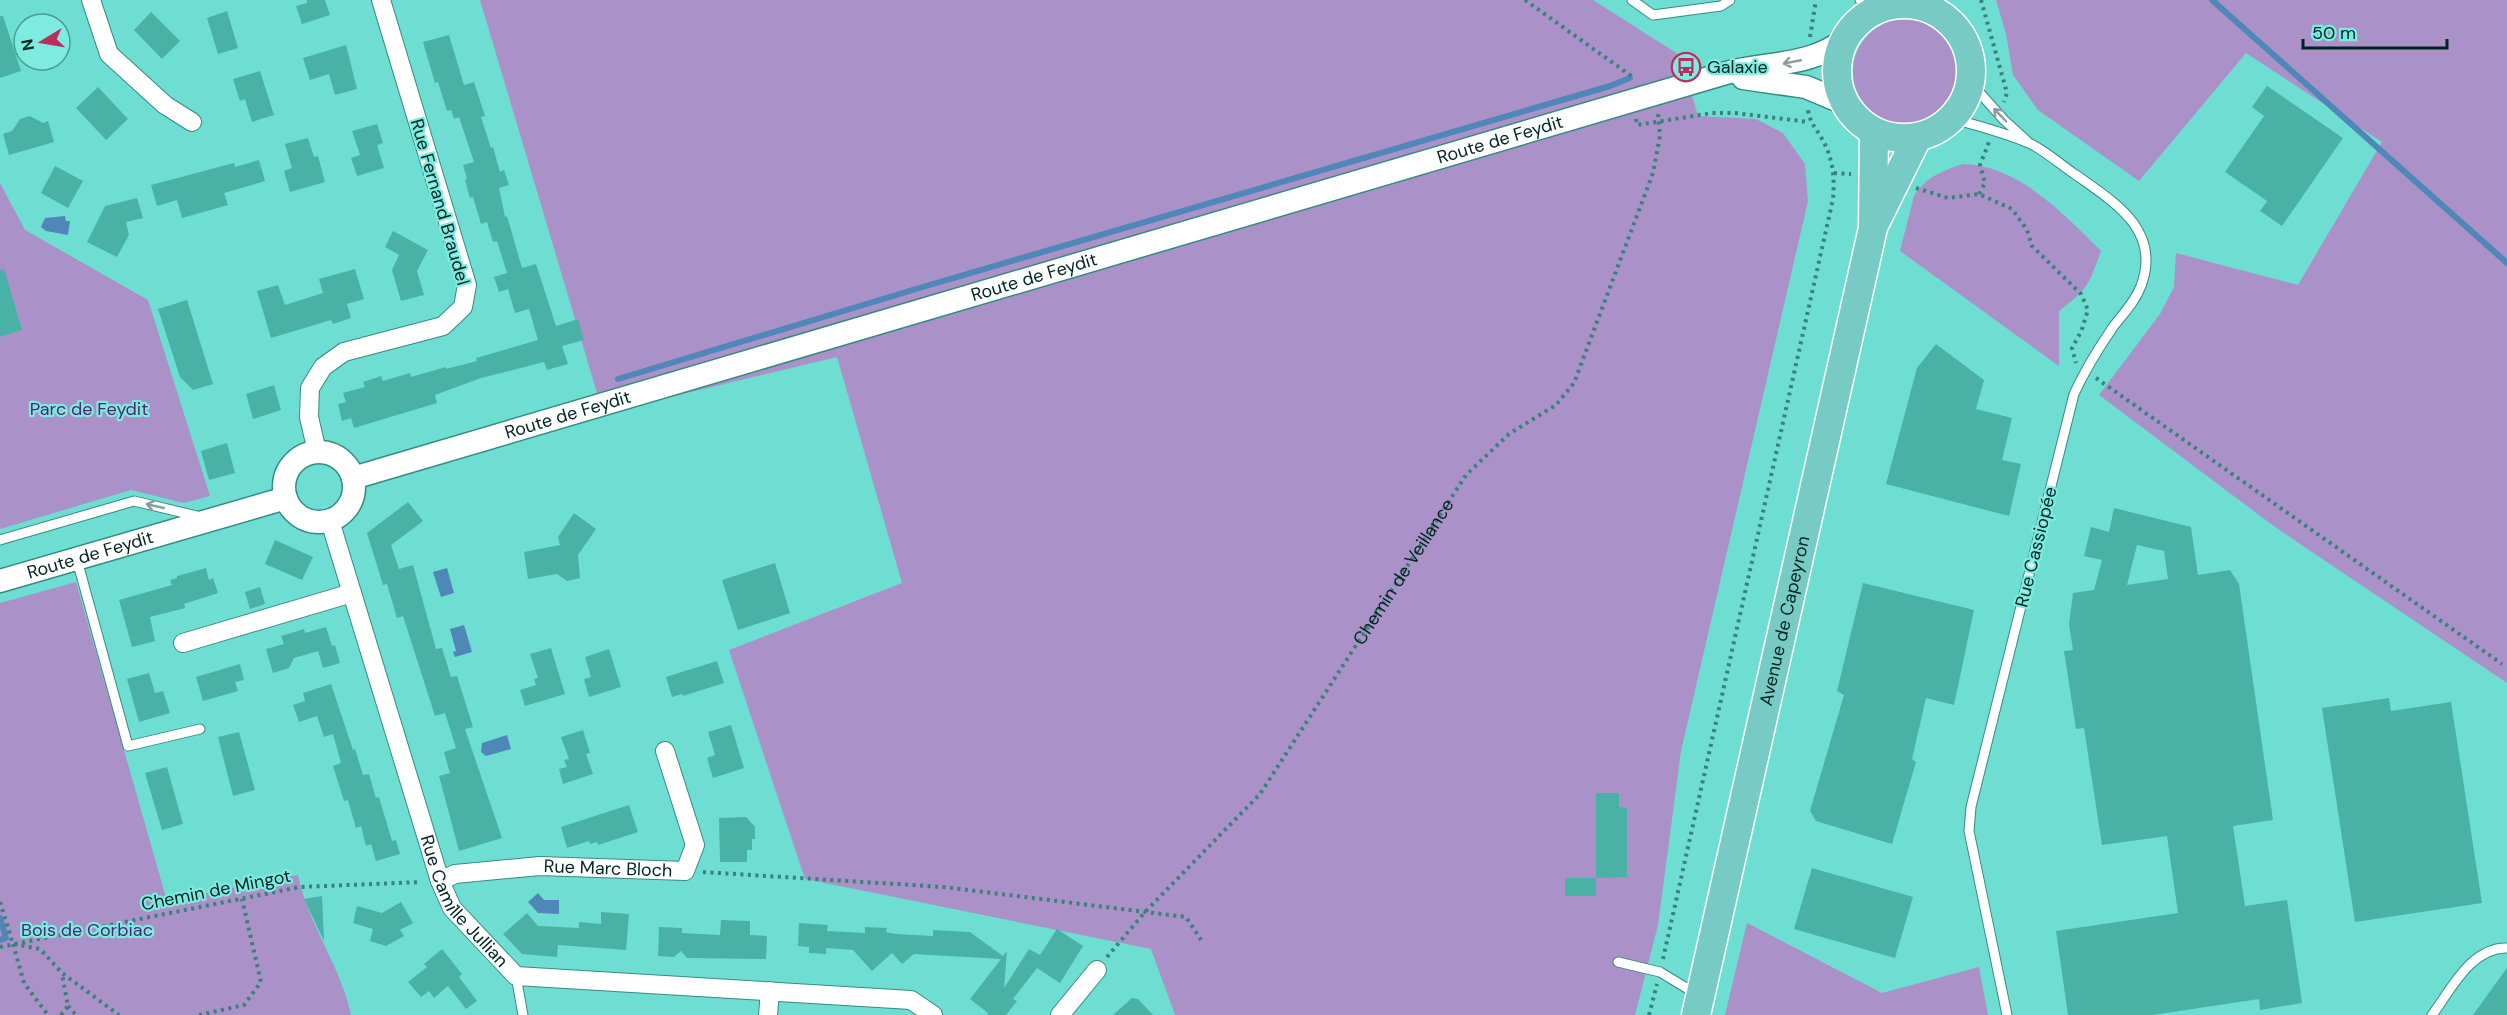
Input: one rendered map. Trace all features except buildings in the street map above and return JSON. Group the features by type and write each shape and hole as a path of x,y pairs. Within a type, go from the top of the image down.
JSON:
{"main road":[{"path":"1918,2 1937,12 1958,13 1972,62 1971,83 1965,102 1953,119 1937,131 1917,138 1895,139 1874,132 1857,119 1844,103 1838,82 1838,60 1845,39 1865,7 1918,2"},
{"name":"Avenue de Capeyron","path":"1874,132 1885,177"},
{"name":"Avenue de Capeyron","path":"1699,1006 1885,177 1917,138"}],"street":[{"path":"91,0 109,54 165,105 192,122"},
{"name":"Rue Fernand Braudel","path":"317,452 309,417 310,388 323,367 344,352 443,326 462,307 467,285 381,0"},
{"name":"Route de Feydit","path":"353,478 1745,68 1807,59 1834,48 1845,39"},
{"name":"Route de Feydit","path":"1714,78 1753,78 1806,87 1844,103"},
{"path":"317,452 340,459 353,478 354,492 350,504 330,521 303,519 290,506 286,498 284,486 287,474 294,463 304,455 317,452"},
{"name":"Route de Feydit","path":"0,581 286,498"},
{"name":"Rue Camille Jullian","path":"330,521 440,881 452,908 516,976 911,1000 933,1015"},
{"path":"183,643 352,593"},
{"name":"Rue Marc Bloch","path":"440,881 456,874 540,866 685,871 696,845 665,751"},
{"path":"1060,1015 1097,970"},
{"path":"768,1015 770,991"}],"lane":[{"path":"1632,0 1653,15 1721,6 1730,0"},
{"path":"1971,83 2004,120 2031,145"},
{"path":"1953,119 1993,130 2031,145"},
{"name":"Rue Cassiopée","path":"2007,1015 1969,831 1971,807 2074,394 2085,370 2130,306 2141,285 2146,266 2143,242 2135,225 2121,207 2031,145"},
{"path":"0,540 134,501 212,520"},
{"path":"76,560 128,746 200,729"},
{"path":"2432,1015 2480,955 2498,948 2507,948"},
{"path":"1618,962 1660,972 1699,1006"},
{"path":"516,976 523,1015"}],"path":[{"path":"1525,0 1656,94"},
{"path":"1807,59 1816,0"},
{"path":"1649,1015 1833,200 1834,173 1826,146 1809,122 1806,87"},
{"name":"Chemin de Veillance","path":"1097,970 1145,912 1260,794 1466,475 1509,434 1556,405 1574,383 1653,173 1660,136 1656,94"},
{"path":"1632,101 1637,125 1712,113 1735,113 1809,122"},
{"path":"1834,173 1885,177 1948,198 1979,194 2012,209 2026,230 2032,246 2081,294 2088,310 2072,348 2074,361 2502,664"},
{"path":"685,871 944,887 1186,917 1201,940"},
{"name":"Chemin de Mingot","path":"0,947 318,885 440,881"},
{"path":"199,1015 244,1005 261,982 242,899"},
{"path":"0,902 24,983 48,1015"},
{"path":"14,944 40,949 62,973 119,1015"},
{"path":"62,973 68,1005 76,1015"},
{"path":"61,1015 68,1005"}],"green space":[{"path":"480,0 1593,0 1681,56 1698,116 1756,119 1783,133 1805,164 1808,201 1681,751 1658,925 1635,1015 1175,1015 1151,949 805,879 729,650 902,583 837,357 603,413"},
{"path":"1996,0 2507,0 2507,683 2275,527 2099,395 2160,314 2174,287 2176,253 2298,285 2382,142 2246,53 2139,181 2038,110 2013,75 2006,34"},
{"path":"1906,19 1926,23 1944,34 1955,52 1959,72 1955,92 1944,110 1926,121 1906,125 1886,121 1868,110 1857,92 1853,72 1857,52 1868,34 1886,23"},
{"path":"1963,164 2003,173 2021,182 2056,207 2101,251 2086,286 2059,311 2059,366 1900,251 1914,196 1919,189 1935,176"},
{"name":"Parc de Feydit","path":"0,183 25,230 148,300 210,496 184,503 131,490 0,529"},
{"name":"Bois de Corbiac","path":"76,582 167,901 298,875 309,911 340,979 351,1015 0,1015 0,603"},
{"path":"1747,923 1882,993 1979,967 1988,1015 1725,1015"}],"water":[{"path":"65,216 66,221 70,221 68,235 46,231 41,227 45,218"},
{"path":"447,568 454,593 441,597 433,572"},
{"path":"464,625 472,652 455,657 453,652 456,651 450,629"},
{"path":"507,735 511,749 486,756 481,752 482,743"},
{"path":"538,893 544,900 559,900 559,914 538,913 528,902"}],"waterway":[{"path":"2212,0 2507,263"},
{"path":"618,379 916,289 1610,86 1630,78"},
{"path":"0,918 6,938 0,940"}],"place":[{"name":"Galaxie","path":"1686,67"}]}
